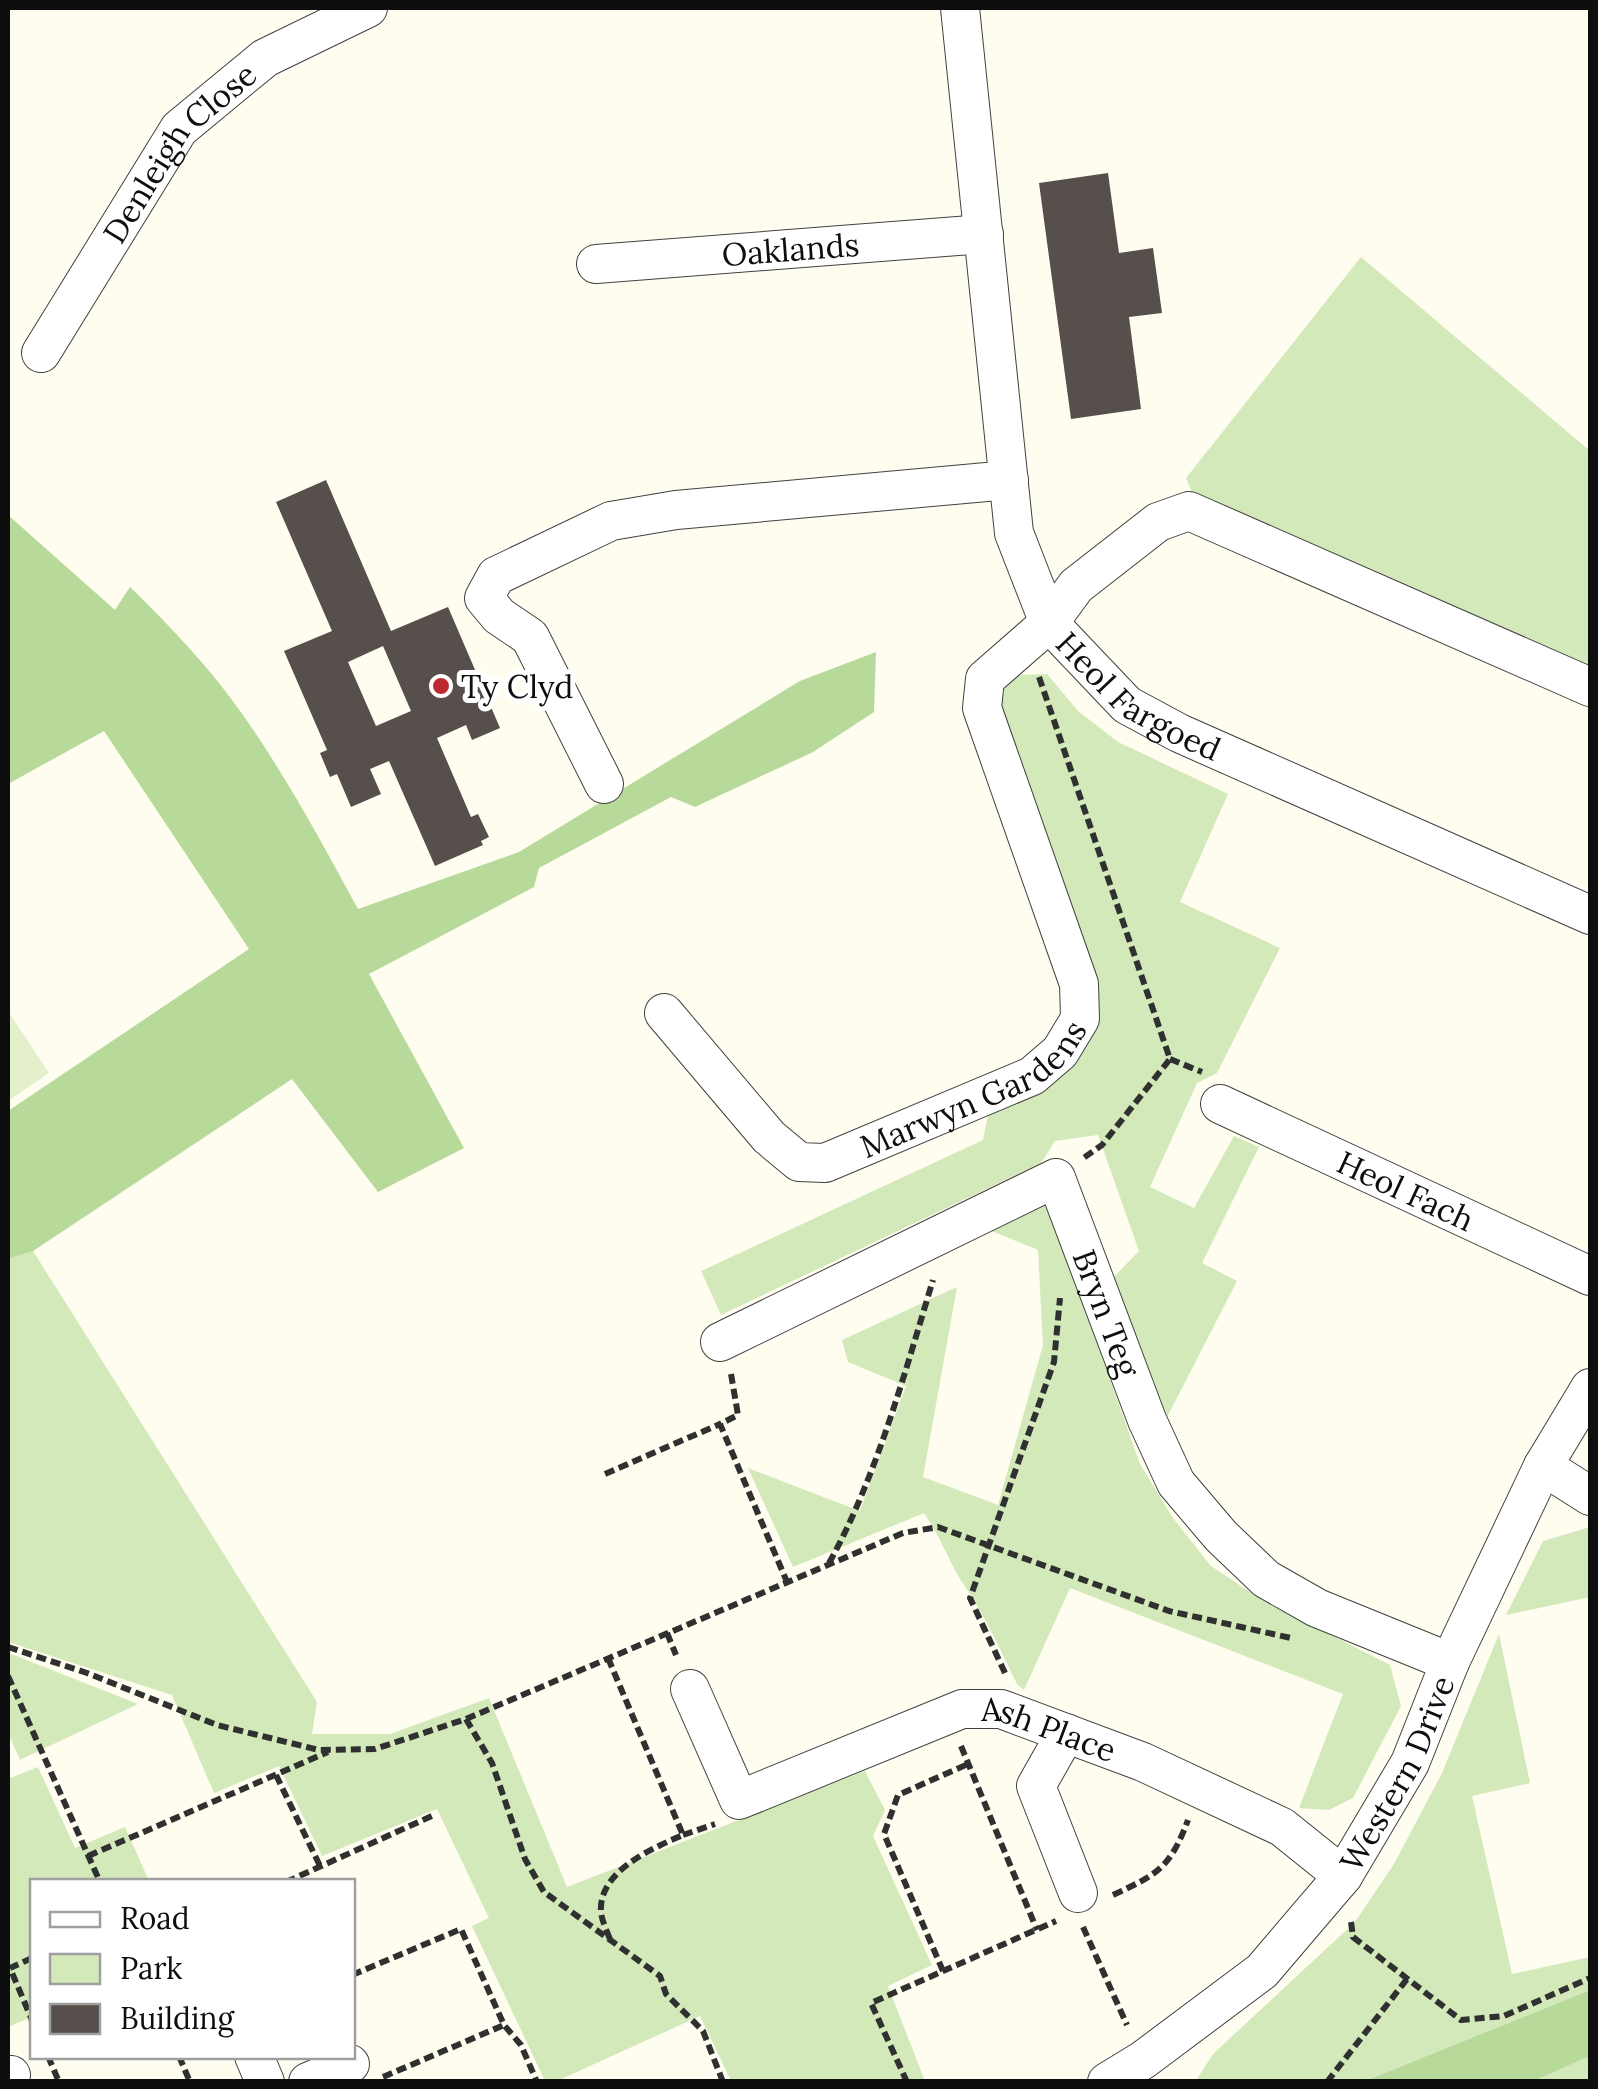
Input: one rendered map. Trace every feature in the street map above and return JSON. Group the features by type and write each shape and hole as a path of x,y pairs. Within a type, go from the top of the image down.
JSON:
{"street":[{"name":"Denleigh Close","path":"41,353 179,130 265,58 368,8"},
{"name":"Heol Fargoed","path":"960,8 1014,533 1049,623 1127,705 1180,734 1590,914"},
{"name":"Oaklands","path":"596,264 984,234"},
{"path":"604,784 530,637 499,616 484,598 496,576 611,521 676,510 1009,480"},
{"name":"Marwyn Gardens","path":"664,1013 769,1136 799,1162 825,1163 1032,1076 1060,1052 1080,1019 1079,984 982,708 985,679 1049,623 1076,586 1158,522 1189,512 1590,687"},
{"name":"Heol Fach","path":"1220,1104 1590,1276"},
{"path":"720,1342 1056,1178"},
{"name":"Bryn Teg","path":"1056,1178 1147,1420 1176,1483 1221,1536 1266,1579 1318,1608 1450,1662"},
{"name":"Western Drive","path":"1107,2082 1262,1972 1343,1876 1410,1763 1450,1662 1543,1466 1590,1388"},
{"path":"1543,1466 1590,1496"},
{"name":"Ash Place","path":"690,1689 739,1800 962,1709 1001,1709 1143,1762 1282,1826 1343,1876"},
{"path":"1066,1733 1036,1786 1077,1903"},
{"path":"308,2082 350,2064"}],"path":[{"path":"1049,623 1036,668 1170,1059 1102,1145 1056,1178"},
{"path":"829,1564 847,1531 906,1368 947,1230"},
{"path":"1001,1709 1006,1677 970,1598 1054,1362 1061,1289"},
{"path":"605,1474 738,1415 735,1383 720,1342"},
{"path":"720,1424 788,1582"},
{"path":"8,1647 217,1724 319,1750 375,1749 466,1718 903,1533 938,1526 1169,1611 1295,1638"},
{"path":"608,1658 683,1835 642,1854 610,1882 600,1910 611,1943"},
{"path":"8,1676 99,1879"},
{"path":"948,1715 1037,1930"},
{"path":"466,1718 492,1763 525,1860 544,1892 660,1976 666,1994 703,2031 724,2082"},
{"path":"88,1856 334,1750"},
{"path":"943,1971 884,1834 898,1795 968,1764"},
{"path":"276,1775 320,1866"},
{"path":"906,2082 871,2003 1037,1930 1077,1903 1158,1874 1179,1844 1200,1788"},
{"path":"292,1879 434,1815"},
{"path":"1343,1876 1354,1936 1461,2020 1504,2016 1590,1978"},
{"path":"1077,1903 1143,2060"},
{"path":"355,1974 461,1929 504,2025 521,2045 537,2082"},
{"path":"30,1959 10,1968 30,2015"},
{"path":"1327,2082 1408,1979"},
{"path":"350,2064 380,2078 504,2025"}],"green space":[{"path":"1361,257 1590,451 1590,672 1193,495 1186,478"},
{"path":"8,515 115,610 130,587 190,648 259,738 358,909 519,852 800,681 876,652 874,712 813,752 695,807 671,797 539,868 534,887 369,974 464,1148 378,1192 292,1079 33,1251 8,1259 8,1111 249,949 104,731 8,784"},
{"path":"1047,674 1078,711 1118,742 1228,794 1180,902 1280,948 1217,1073 1197,1083 1150,1187 1194,1208 1234,1136 1259,1147 1202,1263 1237,1281 1162,1427 1112,1292 1114,1277 1139,1251 1098,1135 1055,1141 1041,1163 721,1315 701,1271 983,1140 990,1105 1048,1083 1083,1051 1089,998 990,708 1015,675"},
{"path":"8,1011 49,1073 8,1101"},
{"path":"1038,1200 1051,1212 1140,1464 1173,1518 1211,1566 1265,1602 1390,1665 1401,1706 1353,1798 1329,1810 1299,1808 1343,1694 1070,1588 1024,1690 1017,1684 924,1513 793,1567 748,1468 860,1511 906,1386 848,1362 842,1340 957,1287 923,1477 998,1505 1043,1345 1038,1250 982,1227"},
{"path":"33,1251 317,1702 312,1734 390,1734 489,1698 567,1887 865,1771 885,1810 873,1836 932,1965 888,1986 925,2081 731,2081 700,2016 557,2081 545,2081 472,1926 489,1918 437,1809 322,1856 279,1766 214,1793 172,1695 8,1642 8,1259"},
{"path":"1590,1527 1590,1597 1506,1615 1543,1541"},
{"path":"1499,1634 1530,1783 1472,1796 1512,1974 1590,1957 1590,1990 1365,2081 1195,2082 1213,2054 1355,1922 1394,1864 1442,1773"},
{"path":"8,1654 138,1704 20,1760 8,1733"},
{"path":"38,1767 75,1848 125,1827 148,1879 30,1879 30,2026 27,2019 8,2027 8,1779"},
{"path":"1590,1990 1590,2056 1534,2081 1365,2081"},
{"path":"1590,2056 1590,2081 1534,2081"}],"building":[{"path":"1108,173 1119,253 1153,248 1162,313 1129,317 1141,409 1071,419 1039,183"},
{"name":"Ty Clyd","path":"326,480 391,631 448,607 500,728 472,740 466,725 437,738 471,817 478,814 489,837 481,841 483,845 435,866 389,761 370,769 381,794 351,807 337,774 330,777 320,753 327,750 284,651 332,631 276,502","holes":["383,646 411,711 376,726 348,662"]}],"place":[{"name":"Ty Clyd","path":"441,686"}]}
